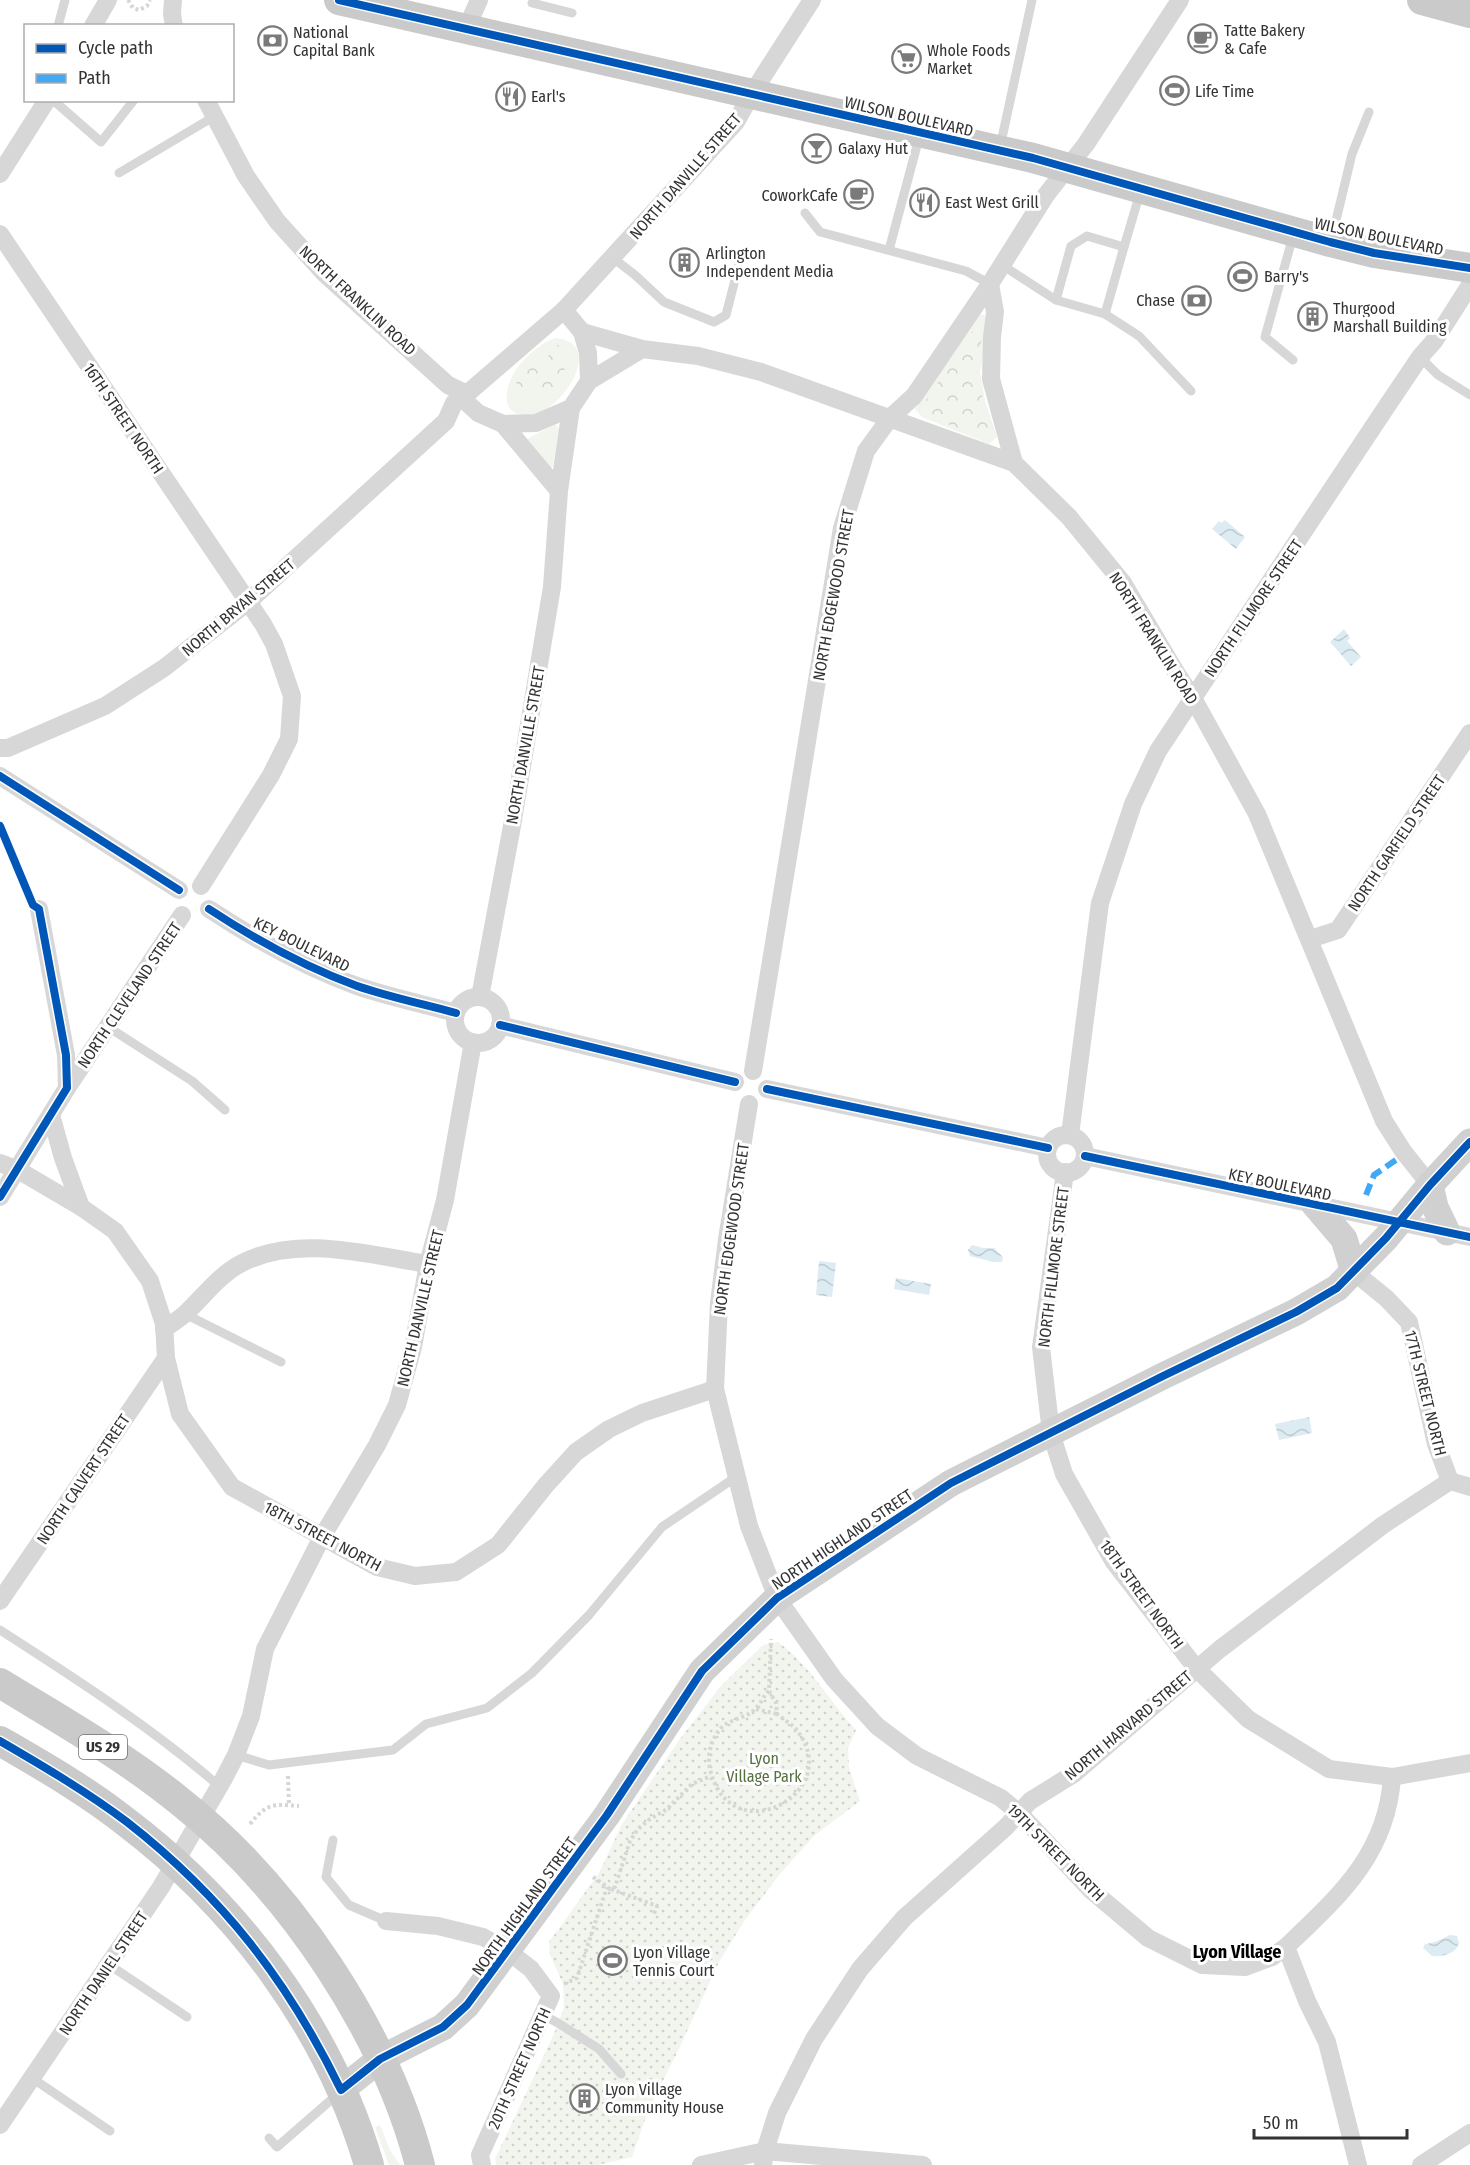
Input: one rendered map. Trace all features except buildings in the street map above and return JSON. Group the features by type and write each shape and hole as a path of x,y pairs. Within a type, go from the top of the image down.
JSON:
{"main road":[{"name":"WILSON BOULEVARD","path":"339,0 1000,150 1330,242 1406,258 1470,268"},
{"path":"1422,0 1470,13"},
{"name":"US 29","path":"0,1683 111,1752 168,1792 201,1818 257,1875 311,1942 352,2005 380,2059 405,2117 420,2165"},
{"path":"0,1741 125,1821 175,1862 237,1926 271,1968 314,2038 341,2090 369,2165"}],"street":[{"path":"94,24 108,0"},
{"path":"173,0 174,24"},
{"path":"469,30 471,18 479,0"},
{"name":"NORTH DANVILLE STREET","path":"464,396 564,310 736,122 812,0"},
{"name":"NORTH EDGEWOOD STREET","path":"753,1071 842,528 866,451 890,418 914,396 990,284 1046,195 1086,144 1180,0"},
{"path":"0,174 46,102"},
{"name":"NORTH FRANKLIN ROAD","path":"211,108 246,176 277,221 316,264 448,385 464,396 478,413 503,424"},
{"name":"16TH STREET NORTH","path":"0,234 248,602"},
{"path":"990,284 995,312 992,337 992,379 1014,464"},
{"name":"NORTH FILLMORE STREET","path":"1070,1135 1100,903 1133,804 1158,751 1470,285"},
{"path":"564,310 582,332 588,353 589,381"},
{"path":"582,332 642,349"},
{"path":"503,424 536,423 570,408 589,381 642,349"},
{"name":"NORTH FRANKLIN ROAD","path":"642,349 698,356 761,372 1014,464 1069,517 1123,583 1193,698 1257,814 1384,1121 1403,1151 1430,1185"},
{"name":"NORTH BRYAN STREET","path":"0,748 8,748 105,706 164,668 248,602 446,421 454,403 464,396"},
{"name":"NORTH DANVILLE STREET","path":"480,997 510,837 552,587 559,491 570,408"},
{"name":"NORTH BRYAN STREET","path":"446,421 478,413"},
{"path":"503,424 559,491"},
{"path":"201,886 271,775 289,739 292,696 274,644 248,602"},
{"name":"NORTH GARFIELD STREET","path":"1310,939 1338,930 1470,733"},
{"path":"0,776 179,890"},
{"path":"189,885 201,886 209,894 211,902 209,909 203,916 195,919 182,915 175,902 179,890 189,885"},
{"path":"39,909 66,1055 67,1088"},
{"name":"KEY BOULEVARD","path":"209,909 279,952 331,975 360,986 456,1013"},
{"name":"NORTH CLEVELAND STREET","path":"0,1197 67,1088 182,915"},
{"path":"480,997 496,1006 500,1015 500,1025 492,1038 483,1042 473,1042 464,1039 458,1031 455,1022 456,1013 465,1001 480,997"},
{"path":"500,1025 735,1082"},
{"name":"NORTH DANVILLE STREET","path":"201,1818 236,1755 251,1716 266,1650 322,1537 377,1445 397,1406 413,1347 428,1264 445,1200 473,1042"},
{"path":"753,1071 765,1079 767,1089 761,1100 749,1104 741,1101 737,1096 735,1082 742,1074 753,1071"},
{"path":"767,1089 1048,1148"},
{"name":"NORTH EDGEWOOD STREET","path":"749,1104 724,1260 719,1303 715,1389 749,1526 777,1598"},
{"path":"51,1115 81,1208"},
{"path":"1070,1135 1082,1143 1085,1156 1078,1168 1065,1172 1059,1171 1051,1165 1048,1159 1048,1148 1056,1138 1070,1135"},
{"name":"NORTH HIGHLAND STREET","path":"341,2090 380,2059 451,2021 467,2005 607,1815 702,1671 777,1598 951,1483 1308,1305 1337,1288 1470,1142"},
{"name":"KEY BOULEVARD","path":"1085,1156 1459,1235"},
{"name":"18TH STREET NORTH","path":"0,1163 18,1170 114,1231 150,1281 164,1329 165,1358 180,1414 231,1487 377,1567 415,1576 456,1572 498,1545 576,1452 609,1429 642,1413 715,1389"},
{"name":"NORTH FILLMORE STREET","path":"1051,1433 1041,1347 1065,1172"},
{"path":"1430,1185 1435,1207 1459,1235"},
{"path":"1315,1205 1344,1239 1354,1272"},
{"path":"164,1329 185,1314 216,1283 241,1263 279,1249 328,1248 428,1264"},
{"name":"17TH STREET NORTH","path":"1354,1272 1386,1298 1409,1323 1436,1444 1450,1481"},
{"name":"NORTH CALVERT STREET","path":"0,1601 165,1358"},
{"name":"18TH STREET NORTH","path":"1051,1433 1064,1474 1114,1562 1196,1668 1248,1719 1329,1768 1392,1777 1470,1763"},
{"path":"1450,1481 1470,1487"},
{"name":"NORTH HARVARD STREET","path":"764,2158 777,2113 814,2039 860,1969 904,1918 1006,1827 1030,1801 1075,1773 1196,1668 1383,1525 1450,1481"},
{"name":"19TH STREET NORTH","path":"777,1598 834,1679 877,1726 917,1756 1001,1798 1019,1813 1091,1890 1149,1938 1202,1965 1245,1966 1272,1957 1286,1947 1338,1897 1373,1850 1390,1803 1392,1777"},
{"name":"NORTH DANIEL STREET","path":"0,2125 175,1862 201,1818"},
{"path":"386,1922 438,1926 480,1936 508,1951"},
{"path":"1286,1947 1307,2001 1327,2042 1358,2165"},
{"name":"20TH STREET NORTH","path":"482,2165 480,2155 550,1996 531,1969 508,1951"},
{"path":"1421,2165 1470,2133"},
{"path":"700,2165 764,2158 923,2165"}],"lane":[{"path":"59,24 65,0"},
{"path":"534,0 532,3 572,13"},
{"path":"1000,150 1032,0"},
{"path":"54,102 101,142 132,102"},
{"path":"119,173 211,108"},
{"path":"1330,242 1352,154 1369,112"},
{"path":"888,250 921,132"},
{"path":"1105,314 1141,188"},
{"path":"806,213 820,232 966,271 990,284"},
{"path":"1293,360 1265,337 1295,231"},
{"path":"1056,300 1071,246 1087,236 1124,247"},
{"path":"613,258 664,302 714,322 726,315 739,264"},
{"path":"1002,265 1056,300 1105,314 1139,336 1191,391"},
{"path":"1420,357 1438,375 1470,395"},
{"path":"108,1027 192,1081 225,1110"},
{"path":"185,1314 281,1362"},
{"path":"236,1755 269,1765 393,1750 426,1724 487,1708 532,1673 589,1615 662,1527 736,1477"},
{"path":"0,1630 97,1692 177,1749 219,1786"},
{"path":"333,1840 326,1877 349,1905 386,1922"},
{"path":"108,1964 187,2017"},
{"path":"543,2015 599,2049 621,2074"},
{"path":"32,2078 110,2131"},
{"path":"269,2138 277,2147 341,2090"}],"path":[{"path":"128,0 133,8 139,10 147,6 150,0"},
{"path":"0,826 33,905 39,909"},
{"path":"756,1709 777,1714 794,1726 803,1739 809,1756 807,1773 800,1789 789,1801 774,1809 745,1811 722,1797 708,1767 709,1753 714,1739 728,1721 756,1709 769,1691 771,1639"},
{"path":"769,1691 776,1702 777,1714"},
{"path":"287,1763 289,1805"},
{"path":"609,1888 615,1887 630,1841 638,1829 650,1818 667,1809 692,1784 711,1776"},
{"path":"250,1824 260,1811 270,1804 299,1806"},
{"path":"593,1877 609,1888 657,1906 653,1916"},
{"path":"562,1985 577,1978 609,1888"}],"green space":[{"path":"981,314 985,316 984,354 980,372 985,401 997,437 989,444 922,417 915,409"},
{"path":"978,323 981,323 983,328 977,376 992,434 990,439 984,440 929,416 922,406"},
{"path":"556,338 571,342 578,351 579,363 575,376 557,401 545,410 534,414 516,413 510,409 507,397 514,373 532,352"},
{"path":"549,345 558,345 566,351 564,372 560,382 554,391 532,391 523,406 515,407 512,400 518,376 532,361 543,366 548,365"},
{"path":"554,425 559,429 551,469 527,440"},
{"name":"Lyon Village Park","path":"778,1642 810,1672 856,1730 848,1748 849,1768 860,1801 815,1835 779,1875 743,1923 719,1962 649,2108 632,2157 598,2165 497,2165 495,2159 564,2008 563,1984 550,1955 549,1942 599,1873 622,1824 680,1739 720,1687 763,1645"},
{"path":"380,2125 390,2150 400,2165 389,2165 375,2127"}],"water":[{"path":"1225,520 1245,537 1236,549 1212,529 1219,521 1221,523"},
{"path":"1344,629 1350,638 1347,641 1361,657 1351,666 1330,642"},
{"path":"972,1245 994,1248 1003,1257 1002,1262 970,1256 968,1250"},
{"path":"819,1261 836,1263 832,1297 816,1295"},
{"path":"896,1278 931,1284 929,1295 894,1289"},
{"path":"1309,1417 1312,1433 1279,1440 1275,1424"},
{"path":"1450,1935 1457,1936 1459,1943 1455,1950 1448,1954 1432,1956 1423,1948 1425,1944"}],"marked path":[{"path":"1366,1195 1374,1175 1396,1160"}],"cycle path":[{"path":"339,0 1033,158 1374,253 1470,268"},
{"path":"0,776 179,890"},
{"path":"0,826 33,905 39,909 66,1055 67,1088 0,1197"},
{"path":"209,909 281,952 338,979 381,994 456,1013"},
{"path":"500,1025 735,1082"},
{"path":"767,1089 1048,1148"},
{"path":"0,1741 112,1811 162,1851 193,1880 223,1911 275,1977 321,2050 341,2090 380,2059 443,2027 467,2005 607,1815 702,1671 777,1598 951,1483 1296,1312 1337,1288 1386,1238 1470,1142"},
{"path":"1085,1156 1470,1237"}],"place":[{"name":"Tatte Bakery & Cafe","path":"1203,39"},
{"name":"National Capital Bank","path":"272,41"},
{"name":"Whole Foods Market","path":"906,59"},
{"name":"Life Time","path":"1174,91"},
{"name":"Earl's","path":"510,96"},
{"name":"Galaxy Hut","path":"817,148"},
{"name":"CoworkCafe","path":"859,195"},
{"name":"East West Grill","path":"924,202"},
{"name":"Arlington Independent Media","path":"685,262"},
{"name":"Barry's","path":"1243,276"},
{"name":"Chase","path":"1196,300"},
{"name":"Thurgood Marshall Building","path":"1312,317"},
{"name":"Lyon Village Tennis Court","path":"612,1961"},
{"name":"Lyon Village Community House","path":"584,2098"}],"district":[{"name":"Lyon Village","path":"1237,1952"}]}
